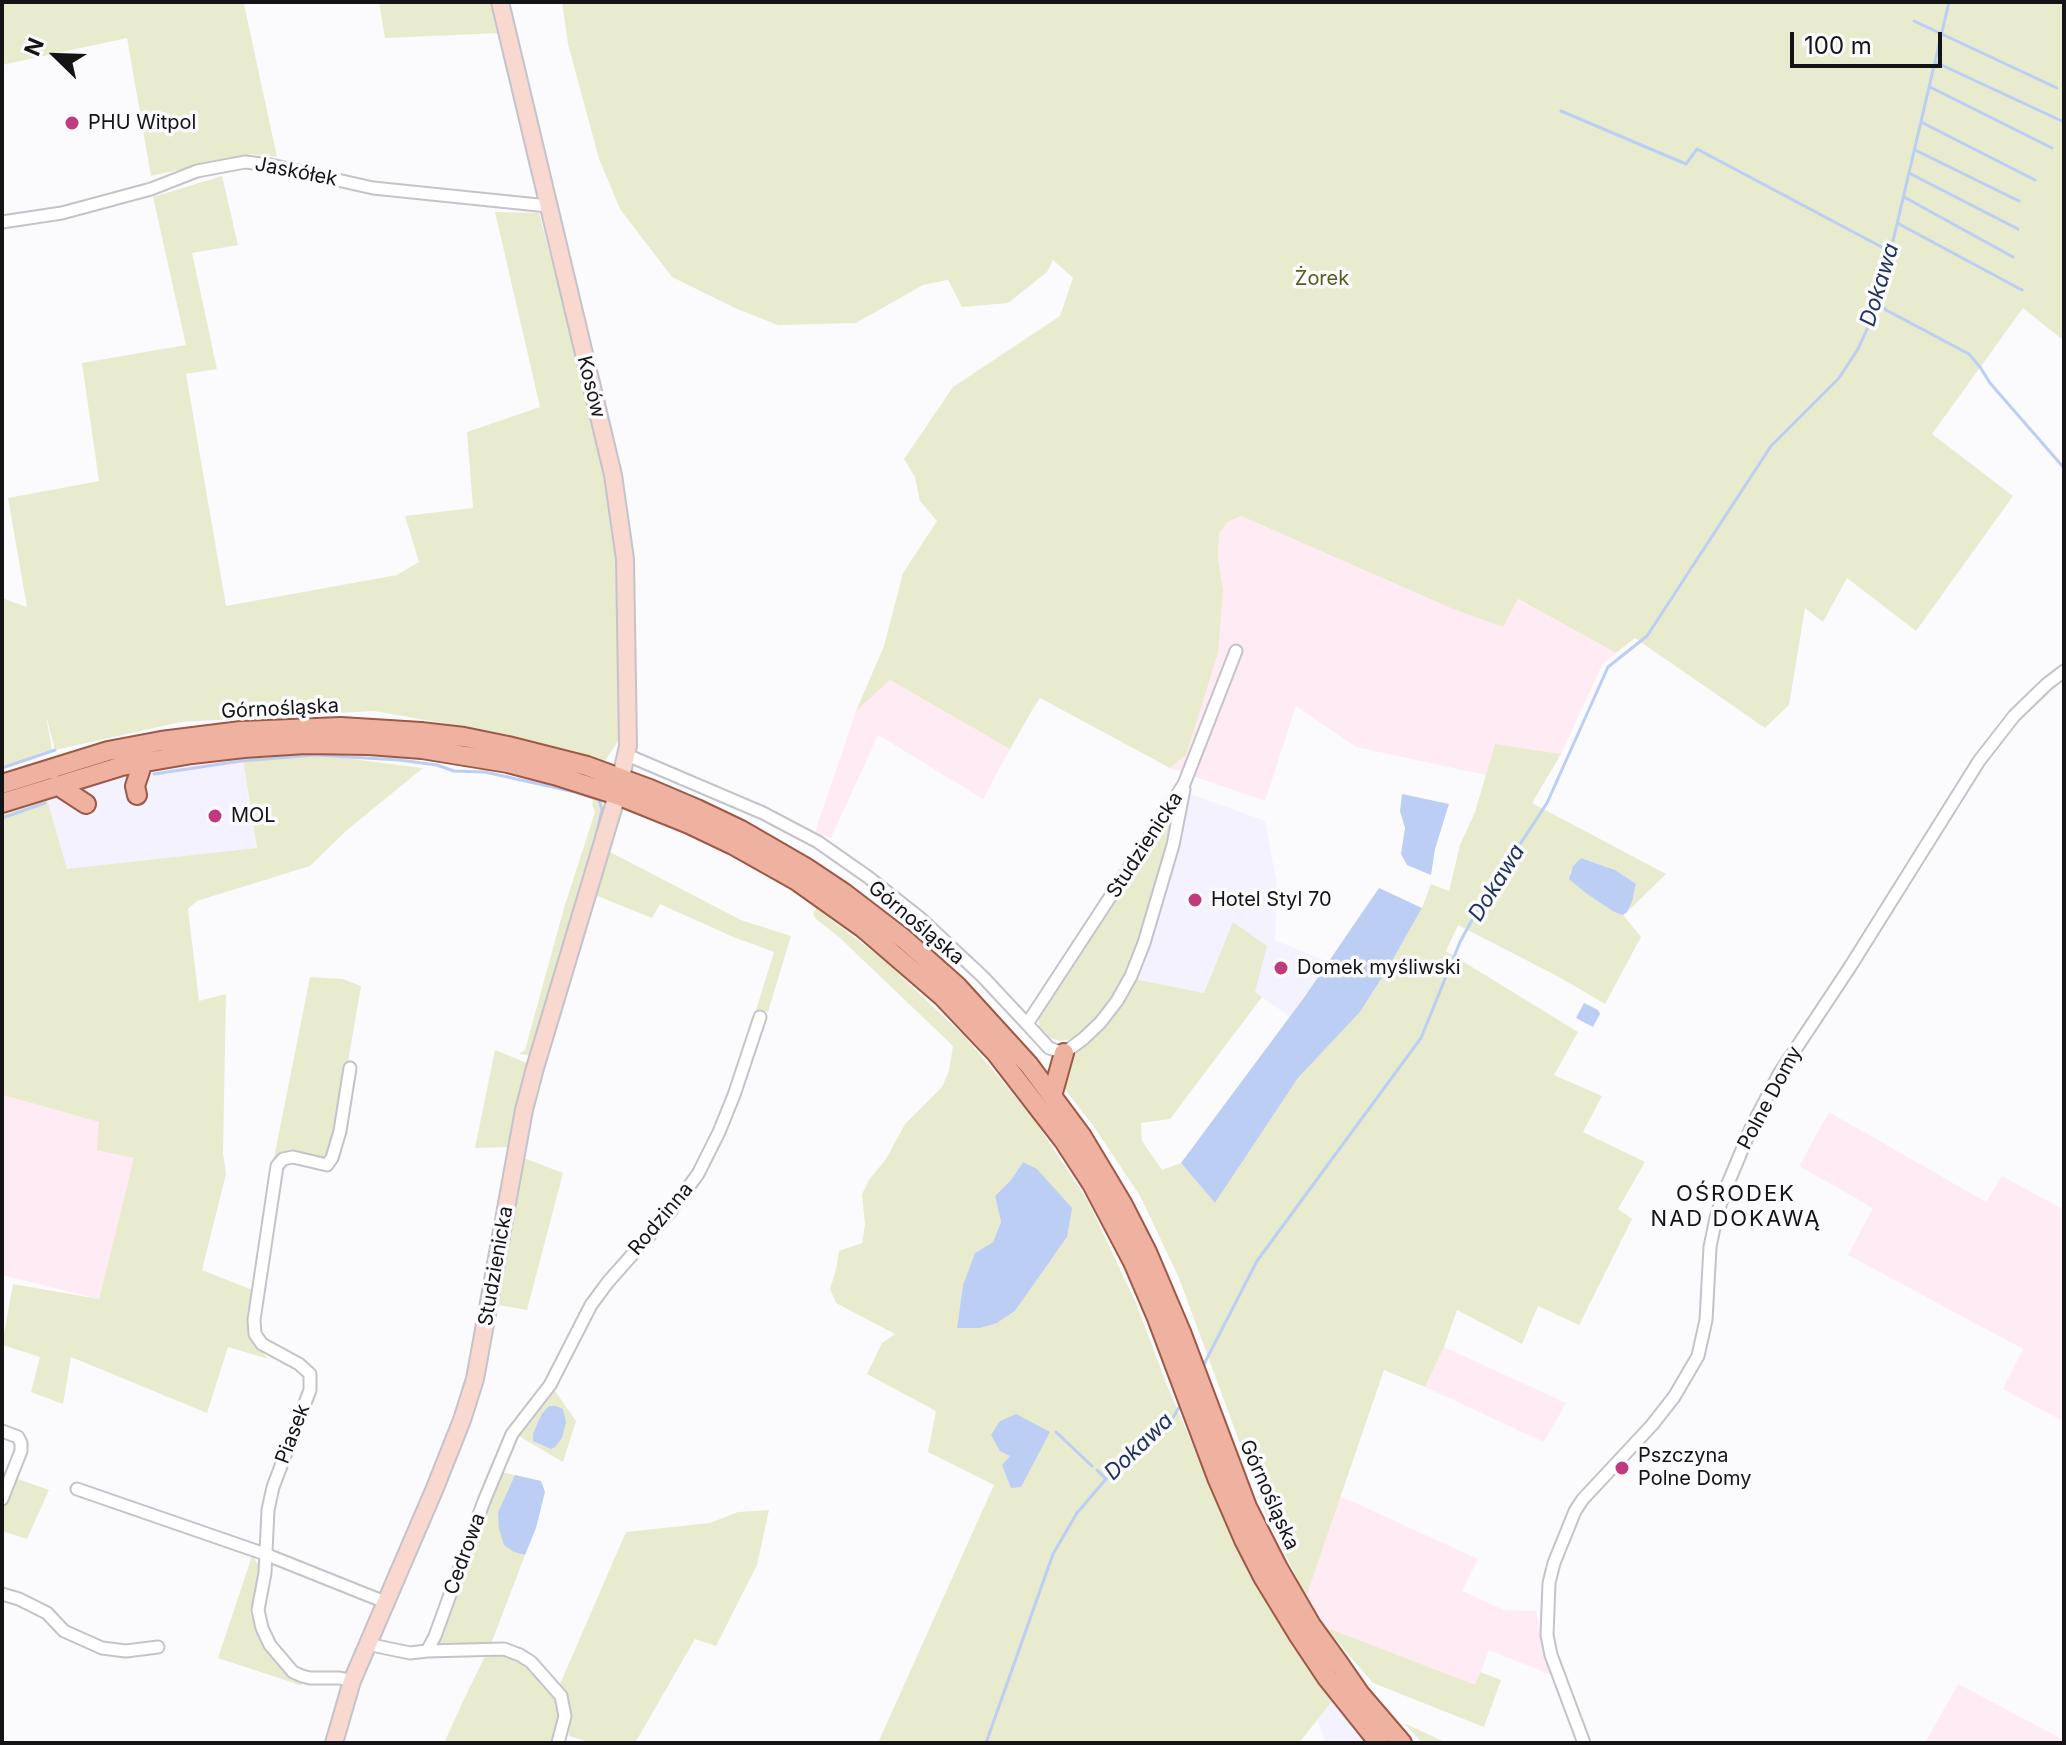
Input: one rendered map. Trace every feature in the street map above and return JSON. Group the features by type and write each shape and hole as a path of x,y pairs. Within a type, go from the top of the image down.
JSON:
{"main road":[{"name":"Górnośląska","path":"2,784 108,751 253,730 365,727 464,737 559,758 619,786 797,881 920,976 996,1053 1064,1141 1092,1184 1187,1373 1205,1398 1247,1507 1290,1590 1360,1694 1402,1743"},
{"name":"Górnośląska","path":"2,803 143,762 244,748 369,745 422,749 619,786 697,809 805,867 877,917 965,995 1009,1042 1081,1135 1123,1205 1158,1278 1187,1373 1193,1413 1233,1516 1263,1577 1299,1636 1327,1678 1379,1743"},
{"path":"137,795 135,786 143,762"},
{"path":"57,785 86,804"},
{"path":"1052,1096 1064,1053"}],"street":[{"name":"Kosów","path":"500,2 613,475 622,533 629,703 627,755 619,786"},
{"name":"Jaskółek","path":"2,222 62,213 151,189 197,171 245,162 373,188 548,206"},
{"name":"Studzienicka","path":"1027,1024 1184,784 1236,651"},
{"name":"Polne Domy","path":"1584,1743 1551,1655 1547,1635 1549,1583 1575,1511 1652,1425 1674,1397 1698,1356 1706,1320 1710,1247 1716,1218 1752,1126 1779,1074 1979,761 2014,716 2064,671"},
{"path":"627,755 763,813 818,842 920,918 983,977 1049,1048 1064,1053 1100,1023 1131,976 1173,845 1184,784"},
{"name":"Studzienicka","path":"334,1743 352,1681 435,1488 475,1379 524,1110 619,786"},
{"name":"Rodzinna","path":"534,1406 550,1385 591,1305 698,1174 734,1095 760,1017"},
{"name":"Piasek","path":"350,1068 337,1145 327,1165 293,1157 283,1159 277,1166 254,1320 255,1334 262,1344 299,1364 310,1374 310,1390 273,1487 268,1510 265,1573 258,1610 262,1628 270,1645 285,1664 302,1676 352,1681"},
{"name":"Cedrowa","path":"427,1651 512,1434 534,1406"},
{"path":"2,1431 18,1437 21,1443 21,1451 2,1499"},
{"path":"77,1489 265,1554 385,1602"},
{"path":"2,1594 47,1613 64,1631 102,1648 126,1651 158,1647"},
{"path":"367,1644 410,1653 504,1649 520,1655 531,1662 561,1696 565,1716 558,1743"}],"shaded area":[{"path":"1241,516 1453,609 1502,626 1517,599 1616,653 1602,665 1561,754 1495,744 1486,775 1356,747 1296,706 1265,801 1170,768 1186,755 1223,589 1218,559 1219,533 1228,522"},
{"path":"890,680 1010,749 983,799 878,735 831,838 815,832 856,711"},
{"path":"243,759 257,848 67,870 47,799 132,773"},
{"path":"1188,793 1265,821 1277,885 1275,940 1328,962 1290,1017 1255,992 1234,922 1204,993 1134,980"},
{"path":"2,1095 100,1122 135,1158 99,1299 2,1275"},
{"path":"1829,1112 1986,1202 2002,1176 2064,1210 2064,1422 2003,1389 2023,1349 1848,1255 1873,1208 1799,1166"},
{"path":"1444,1347 1566,1403 1544,1442 1425,1387"},
{"path":"1340,1496 1478,1559 1462,1591 1504,1610 1536,1611 1545,1657 1554,1676 1489,1650 1475,1686 1325,1627 1306,1597"},
{"path":"1958,1684 2064,1740 2064,1743 1925,1743"},
{"path":"1333,1700 1372,1743 1326,1743 1317,1720"}],"green space":[{"path":"2,2 313,2 244,4 277,157 251,154 151,176 127,38 2,65"},
{"path":"379,2 494,2 500,33 385,38"},
{"name":"Żorek","path":"562,2 2064,2 2064,341 2023,308 1932,434 2013,496 1916,631 1847,578 1823,622 1805,608 1789,705 1765,728 1635,638 1616,653 1518,599 1503,627 1453,609 1241,516 1228,522 1219,533 1218,559 1223,589 1218,653 1186,755 1170,768 1040,698 1010,749 890,680 856,711 884,646 903,573 937,521 920,501 915,477 904,459 953,387 1060,316 1073,278 1053,260 1047,272 1008,303 962,307 948,280 923,285 856,323 778,325 672,277 620,209 599,159 568,44"},
{"path":"222,176 238,245 192,253 217,369 186,374 226,606 397,575 419,562 405,516 473,508 467,432 540,407 495,212 539,213 621,525 618,741 605,761 506,734 374,711 181,722 55,750 46,716 52,749 2,768 2,598 27,607 8,498 99,481 82,363 186,345 153,197"},
{"path":"1495,744 1561,754 1532,803 1666,874 1627,912 1636,884 1607,867 1581,858 1570,872 1570,879 1587,894 1623,915 1641,937 1605,1004 1458,925 1446,951 1578,1032 1554,1075 1602,1096 1583,1132 1645,1162 1618,1209 1632,1219 1579,1325 1538,1306 1522,1344 1457,1310 1425,1387 1384,1370 1306,1597 1267,1517 1179,1278 1140,1196 1064,1088 1068,1060 1110,1021 1134,979 1204,993 1233,922 1267,946 1255,992 1262,997 1170,1119 1141,1123 1142,1141 1162,1170 1181,1163 1215,1203 1298,1078 1360,1012 1422,908 1431,884 1449,891 1460,845 1475,812"},
{"path":"302,756 423,768 347,830 310,866 197,901 188,909 199,1001 226,994 223,1153 226,1174 202,1270 255,1291 249,1336 268,1359 228,1347 207,1413 71,1357 63,1404 31,1392 40,1357 2,1345 13,1284 99,1299 134,1158 97,1150 99,1122 2,1097 2,814 47,799 67,869 257,848 243,759"},
{"path":"595,794 602,799 604,812 534,1056 519,1054 525,1050 564,908 595,812 592,804"},
{"path":"1176,803 1146,919 1114,994 1103,1012 1079,1035 1060,1041 1044,1036 1038,1016"},
{"path":"610,852 741,920 791,936 768,1012 756,1010 774,952 660,904 652,918 595,895"},
{"path":"816,908 885,961 965,1037 1033,1118 1088,1201 1136,1303 1189,1437 1259,1585 1333,1700 1299,1743 878,1743 994,1485 928,1452 936,1411 867,1374 882,1343 895,1334 836,1303 830,1289 839,1251 862,1243 865,1225 862,1194 869,1180 886,1159 905,1124 942,1087 949,1071 953,1046 813,914","holes":["1023,1162 1067,1237 1015,1311 997,1323 980,1328 957,1328 963,1285 975,1253 993,1242 1001,1222 995,1196"]},
{"path":"310,977 343,979 361,986 334,1143 327,1158 294,1152 274,1158"},
{"path":"495,1050 527,1063 509,1147 475,1148"},
{"path":"524,1158 563,1173 527,1310 498,1305"},
{"path":"553,1388 576,1421 563,1462 517,1435"},
{"path":"501,1472 515,1475 498,1512 514,1552 525,1555 491,1644 436,1646"},
{"path":"15,1478 49,1490 27,1539 2,1531 2,1513"},
{"path":"769,1510 757,1565 716,1646 695,1639 635,1743 591,1743 569,1736 569,1701 560,1684 626,1532 710,1523 738,1512"},
{"path":"252,1556 261,1568 250,1613 262,1642 303,1686 218,1658"},
{"path":"1325,1627 1475,1685 1480,1672 1501,1680 1484,1727 1373,1683"},
{"path":"487,1652 505,1653 528,1665 555,1696 560,1713 551,1743 444,1743"},
{"path":"1404,1723 1447,1743 1422,1743"}],"water":[{"path":"1402,794 1449,804 1435,849 1431,875 1407,865 1401,854 1405,828 1400,811"},
{"path":"1581,858 1615,870 1636,884 1627,912 1623,915 1614,912 1569,879 1573,866"},
{"path":"1379,888 1422,908 1360,1012 1298,1078 1215,1203 1181,1163 1303,999"},
{"path":"1584,1003 1600,1014 1593,1027 1576,1018"},
{"path":"1023,1162 1037,1169 1072,1208 1067,1237 1015,1311 997,1323 980,1328 957,1328 963,1285 975,1253 993,1242 1001,1222 995,1196"},
{"path":"549,1406 563,1409 566,1422 562,1438 551,1449 533,1441 538,1422"},
{"path":"1016,1414 1050,1432 1021,1487 1011,1488 1002,1465 1010,1456 1000,1451 991,1435 1000,1421"},
{"path":"515,1475 541,1481 545,1492 525,1555 504,1545 499,1529 498,1512"}],"waterway":[{"name":"Dokawa","path":"1203,1366 1257,1261 1421,1038 1460,942 1479,907 1547,803 1608,667 1647,636 1771,446 1839,378 1858,349 1878,305 1949,2"},
{"path":"1914,21 2057,88"},
{"path":"1935,62 2064,122"},
{"path":"1930,87 2052,148"},
{"path":"1561,111 1686,164 1697,149 1891,252"},
{"path":"1921,122 2035,180"},
{"path":"1915,150 2019,201"},
{"path":"1909,173 2018,229"},
{"path":"1904,197 2013,257"},
{"path":"1899,224 2022,290"},
{"path":"1879,303 1886,310 1969,354 1990,383 2064,468"},
{"path":"2,768 55,750"},
{"path":"154,774 241,761 315,755 399,760 437,765 454,771 485,772 599,800 602,810 595,840"},
{"path":"2,818 45,803"},
{"path":"509,1147 512,1131"},
{"name":"Dokawa","path":"986,1743 1053,1554 1077,1513 1106,1479 1171,1421 1181,1404"},
{"path":"1056,1432 1092,1466"},
{"path":"1097,1470 1106,1479"}],"place":[{"name":"PHU Witpol","path":"72,123"},
{"name":"MOL","path":"215,816"},
{"name":"Hotel Styl 70","path":"1195,900"},
{"name":"Domek myśliwski","path":"1281,968"},
{"name":"Pszczyna Polne Domy","path":"1622,1468"}],"district":[{"name":"OŚRODEK NAD DOKAWĄ","path":"1736,1206"}]}
